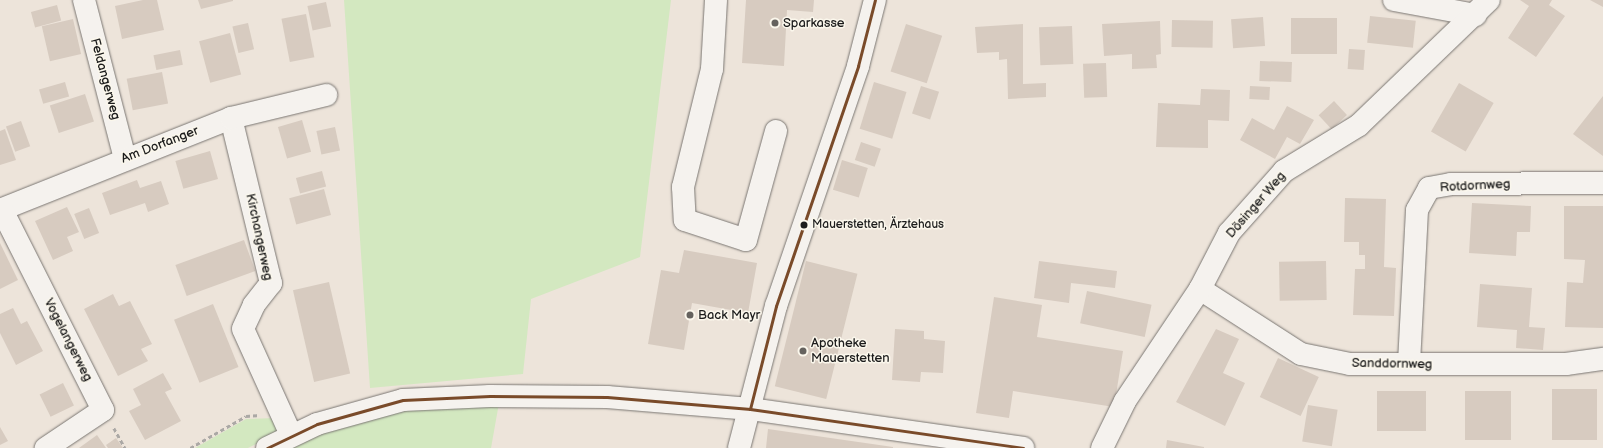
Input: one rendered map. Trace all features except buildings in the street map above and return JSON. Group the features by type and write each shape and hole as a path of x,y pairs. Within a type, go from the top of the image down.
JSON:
{"street":[{"name":"Feldangerweg","path":"84,0 125,158"},
{"path":"716,0 712,70 684,187 685,220 746,240 776,130"},
{"path":"739,448 776,306 858,66 875,0"},
{"path":"1394,0 1483,8"},
{"name":"Dösinger Weg","path":"1102,448 1125,401 1200,290 1228,233 1284,171 1360,125 1483,8"},
{"name":"Am Dorfanger","path":"1,210 125,158 231,118 326,95"},
{"name":"Kirchangerweg","path":"231,118 271,283 254,305 243,329 291,435"},
{"name":"Rotdornweg","path":"1409,363 1417,210 1429,188 1451,184 1603,183"},
{"name":"Vogelangerweg","path":"1,210 103,410 46,448"},
{"name":"Sanddornweg","path":"1200,290 1301,354 1350,364 1566,364 1603,358"},
{"path":"267,448 291,435 317,424 403,400 490,396 607,397 750,409 1023,448"}],"path":[{"path":"190,448 246,416 282,414"}],"green space":[{"path":"344,0 671,0 640,257 531,299 523,374 370,388"},
{"path":"499,403 491,448 290,448 322,432 404,410"},
{"path":"276,418 281,432 248,448 195,448 246,419"}],"transit line":[{"path":"750,409 776,306 858,66 875,0"},
{"path":"267,448 317,424 403,400 490,396 607,397 750,409 1023,448"}],"place":[{"name":"Sparkasse","path":"775,23"},
{"name":"Mauerstetten, Ärztehaus","path":"804,225"},
{"name":"Back Mayr","path":"690,315"},
{"name":"Apotheke Mauerstetten","path":"803,351"}]}
